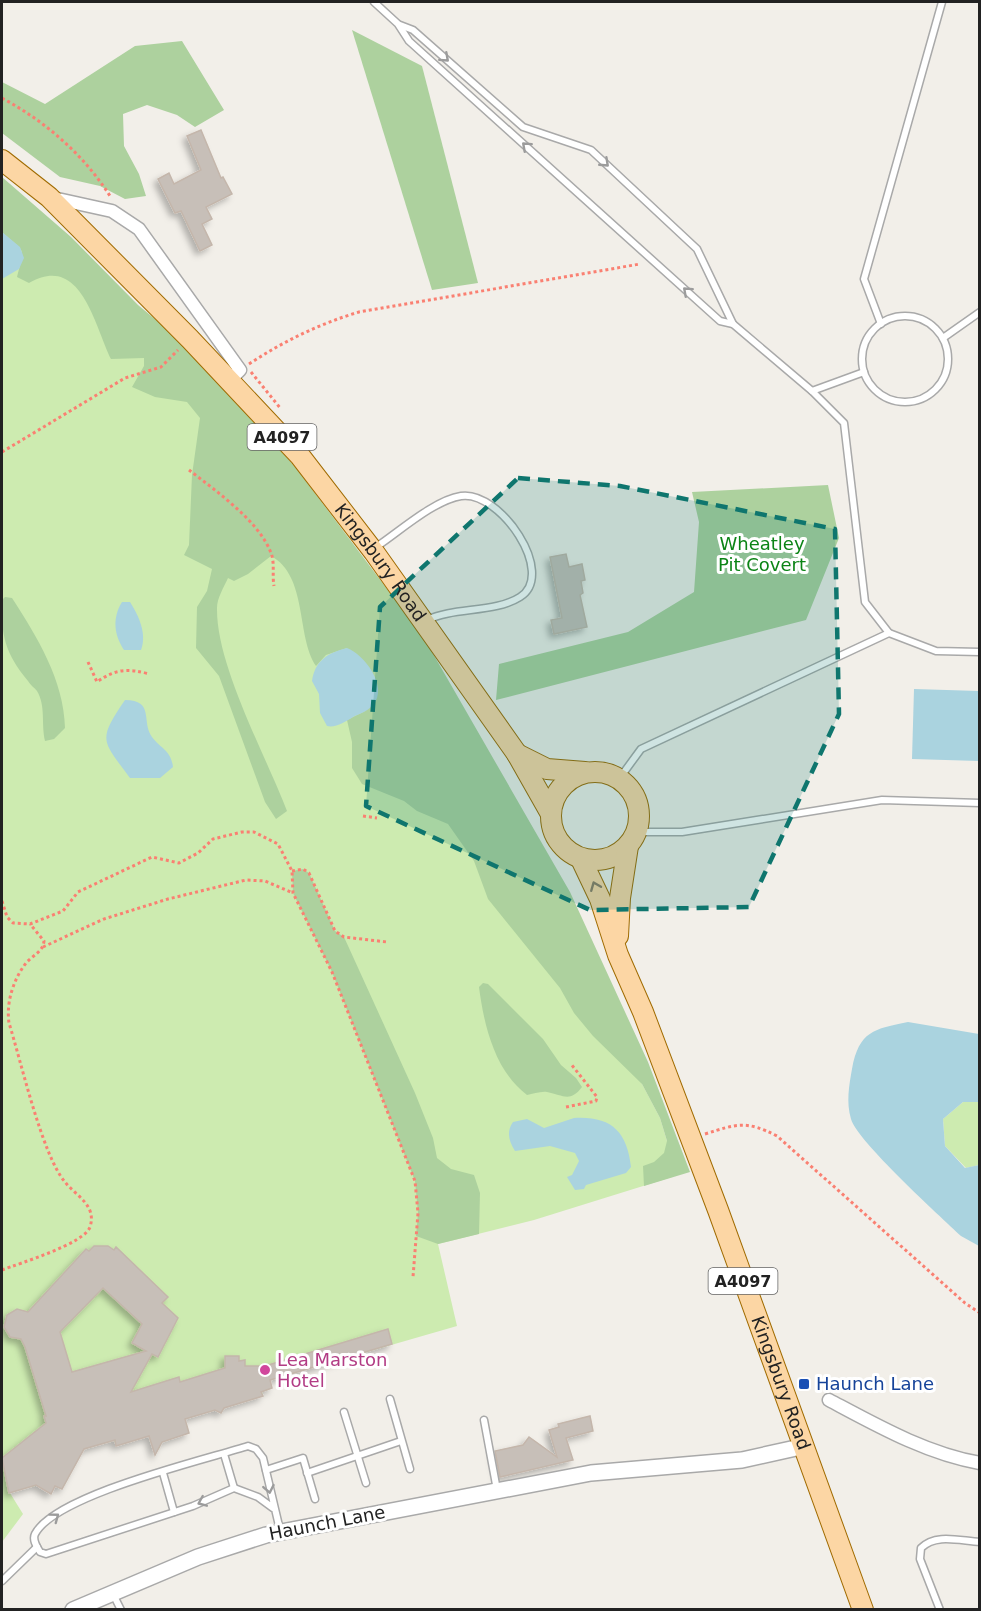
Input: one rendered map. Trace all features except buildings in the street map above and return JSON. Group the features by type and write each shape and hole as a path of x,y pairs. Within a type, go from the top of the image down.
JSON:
{"main road":[{"name":"Kingsbury Road","path":"2,160 49,197 190,339 235,375 374,552 517,754 551,814 556,838 567,851 581,859 600,899 618,955 643,1012 805,1446 863,1610"},
{"name":"Kingsbury Road","path":"517,754 547,769 603,773 619,779 630,789 637,802 639,817 620,898 618,955"},
{"path":"551,814 559,790 571,779 586,772"},
{"path":"581,859 598,861 615,856 632,839"}],"street":[{"name":"Kingsbury Road","path":"49,197 114,213 139,229 235,375"},
{"path":"829,1400 885,1429 958,1459 980,1463"},
{"name":"Haunch Lane","path":"73,1610 198,1557 280,1532 591,1473 742,1460 805,1446"}],"lane":[{"path":"374,2 398,24 409,41 720,321 733,324"},
{"path":"881,324 864,279 942,2"},
{"path":"398,24 413,30 523,127 591,150 697,249 733,324 812,391 844,423 865,602 889,633 936,651 980,652"},
{"path":"943,338 980,312"},
{"path":"903,317 915,318 935,329 943,338 947,352 945,373 934,391 922,399 908,402 888,398 871,385 864,372 863,350 867,340 881,324 903,317"},
{"path":"812,391 864,372"},
{"path":"374,552 379,545 429,510 463,496 472,495 490,503 512,524 522,538 530,565 530,586 525,593 504,603 442,615 424,622"},
{"path":"619,779 641,749 889,633"},
{"path":"632,839 882,800 980,803"},
{"path":"390,1399 410,1469"},
{"path":"344,1412 366,1484"},
{"path":"484,1420 497,1491"},
{"path":"307,1473 401,1441"},
{"path":"273,1508 258,1497 234,1488 174,1512 46,1554 37,1547 35,1534 66,1509 92,1496 248,1446 256,1449 263,1458 280,1532"},
{"path":"224,1454 234,1488"},
{"path":"266,1470 303,1458 315,1499"},
{"path":"163,1473 174,1512"},
{"path":"940,1610 920,1559 921,1548 927,1542 937,1539 980,1542"},
{"path":"2,1581 37,1547"},
{"path":"113,1593 121,1610"}],"path":[{"path":"2,98 69,144 97,176 111,197 114,213"},
{"path":"235,375 294,336 329,321 359,312 640,264"},
{"path":"2,452 125,378 160,367 190,339"},
{"path":"189,470 218,491 262,535 272,554 274,586"},
{"path":"88,662 97,682 116,670 134,670 149,674"},
{"path":"363,816 377,818"},
{"path":"2,902 7,917 13,923 30,924 63,911 78,892 152,857 179,863 198,853 213,838 254,832 278,844 292,871 293,893 332,972 415,1181 418,1213 413,1277"},
{"path":"292,871 303,869 309,873 335,931 344,937 387,942"},
{"path":"2,1270 73,1242 85,1235 90,1226 90,1209 78,1193 64,1182 50,1153 9,1023 7,1010 19,973 43,947 104,919 168,899 246,880 265,881 293,893"},
{"path":"30,924 44,941 43,947"},
{"path":"566,1107 596,1101 597,1097 571,1064"},
{"path":"689,1139 732,1126 755,1125 777,1136 965,1303 980,1312"}],"highlighted area":[{"path":"518,478 620,486 835,529 839,714 749,907 590,910 366,806 380,607"}],"green space":[{"path":"352,30 422,66 478,283 432,290"},
{"path":"182,41 224,110 195,127 177,115 147,105 123,114 124,146 139,174 146,196 125,199 100,186 60,177 2,133 2,82 45,104 135,46"},
{"path":"2,177 71,237 138,305 191,349 296,468 424,638 570,892 648,1062 690,1172 644,1186 643,1166 654,1162 664,1153 667,1141 660,1118 642,1084 593,1036 574,1013 560,988 488,899 474,861 448,824 417,811 404,801 362,784 352,768 352,742 347,720 365,711 347,648 326,655 316,666 306,639 291,577 283,565 271,556 248,574 234,581 228,578 219,596 217,608 219,631 233,683 287,811 276,819 265,802 219,676 196,648 197,607 207,591 212,569 184,555 189,545 192,475 200,418 187,402 155,397 132,387 144,366 144,358 111,359 91,312 73,285 61,277 47,276 29,283 17,277 22,251 2,232"},
{"path":"2,196 213,390 585,976 660,1118 667,1141 672,1177 534,1220 438,1244 457,1326 270,1380 272,1388 262,1392 263,1396 185,1419 189,1433 162,1442 159,1449 152,1445 146,1426 137,1428 139,1439 116,1446 114,1440 72,1453 70,1457 77,1461 62,1489 42,1485 10,1493 23,1514 2,1542"},
{"name":"Wheatley Pit Covert","path":"828,485 839,538 806,620 496,700 499,664 628,632 694,592 699,522 692,492"},
{"path":"5,597 12,598 39,644 48,660 60,693 65,728 54,739 45,741 40,697 9,653 2,613 2,600"},
{"path":"303,869 309,873 335,931 344,937 415,1093 433,1138 437,1158 451,1169 474,1175 480,1193 479,1234 438,1244 416,1236 418,1213 415,1181 332,972 293,893 292,871"},
{"path":"483,983 488,984 543,1039 561,1065 576,1078 582,1087 578,1092 570,1096 545,1092 527,1095 516,1085 499,1061 488,1032 479,987"},
{"path":"963,1102 979,1102 979,1165 966,1168 945,1146 943,1119"}],"water":[{"path":"2,232 20,247 24,258 19,269 2,279"},
{"path":"122,602 130,602 139,619 143,631 141,650 124,650 118,638 116,620"},
{"path":"347,648 354,651 372,672 378,689 377,698 366,711 340,724 327,726 320,713 319,694 312,681 316,668 323,659"},
{"path":"914,689 979,691 979,761 912,759"},
{"path":"125,700 134,701 144,708 152,737 172,761 173,767 160,778 130,778 113,756 106,740 107,733"},
{"path":"908,1022 979,1034 979,1102 963,1102 943,1119 945,1146 965,1168 979,1165 979,1246 961,1236 900,1178 868,1144 851,1119 849,1088 859,1047 864,1039 877,1030"},
{"path":"574,1118 598,1120 615,1128 626,1144 629,1154 631,1167 626,1173 586,1185 584,1189 575,1190 567,1177 572,1175 579,1161 575,1153 550,1146 515,1151 511,1144 509,1133 513,1122 527,1119 544,1128"}],"place":[{"name":"Lea Marston Hotel","path":"265,1370"},
{"name":"Haunch Lane","path":"804,1384"}]}
